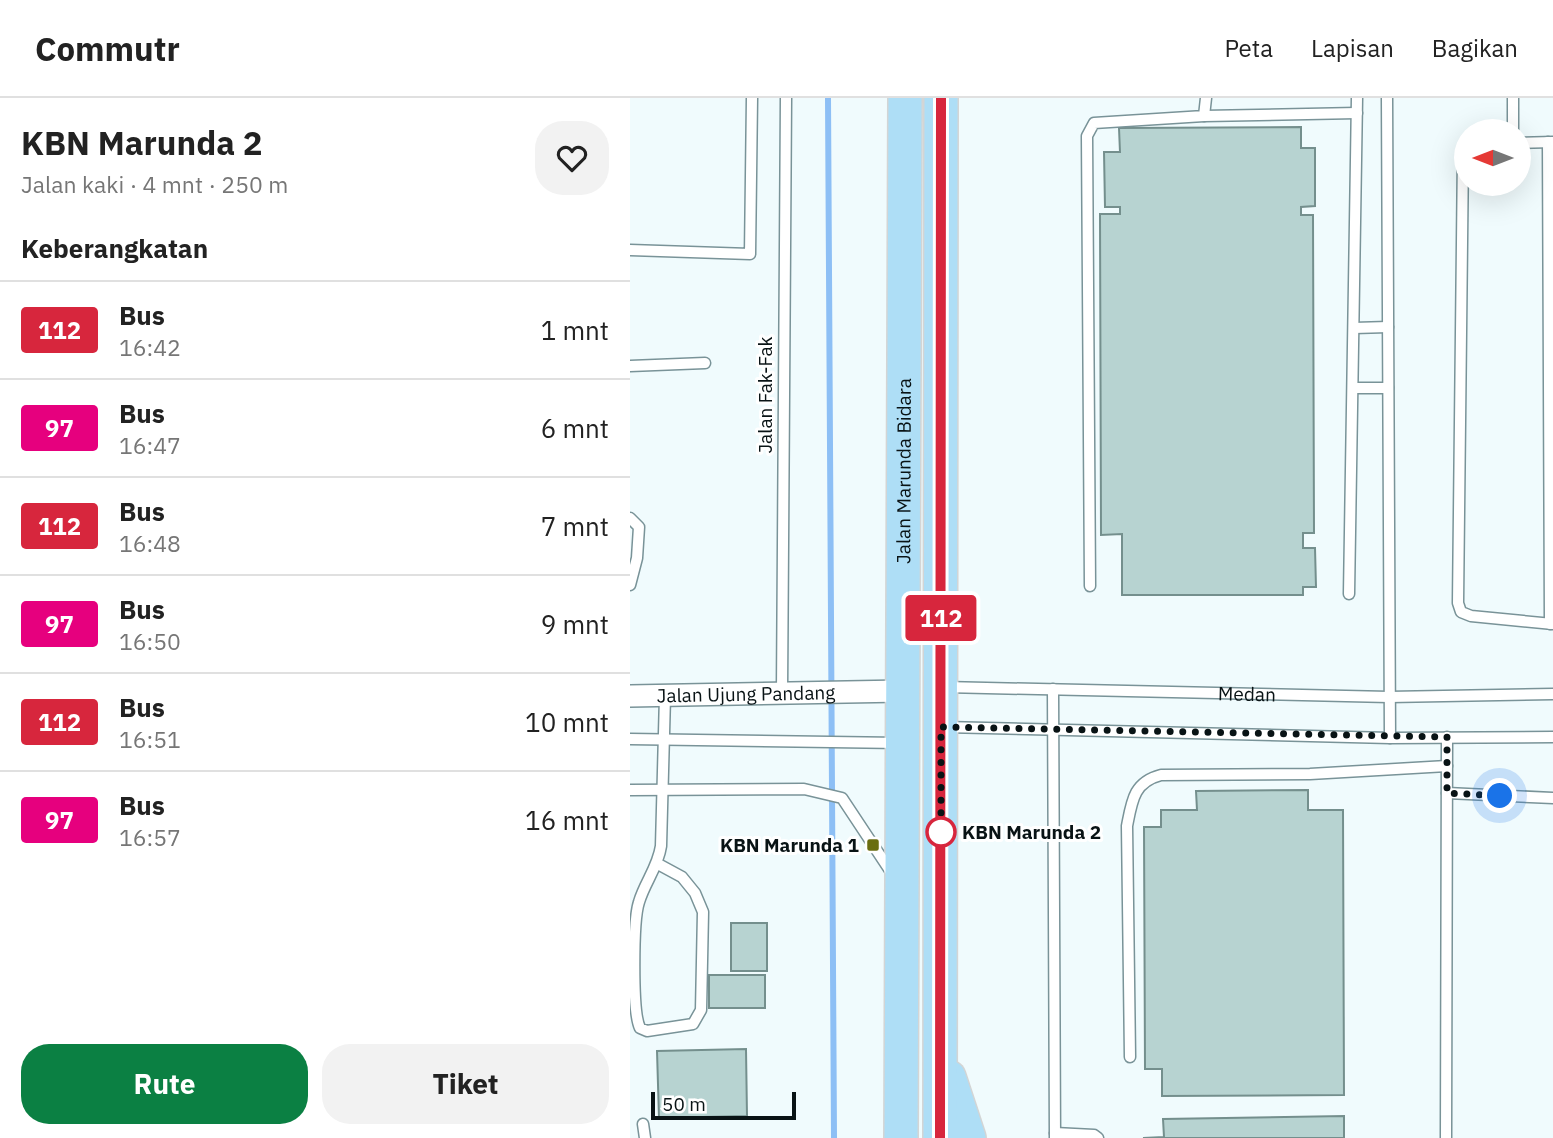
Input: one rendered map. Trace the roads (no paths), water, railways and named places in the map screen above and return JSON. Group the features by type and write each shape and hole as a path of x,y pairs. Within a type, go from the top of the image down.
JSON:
{"main road":[{"name":"Jalan Marunda Bidara","path":"901,1138 905,98"},
{"name":"Jalan Marunda Bidara","path":"940,1138 940,1052 956,727 941,98"},
{"path":"940,1052 969,1138"}],"street":[{"name":"Jalan Ujung Pandang","path":"630,696 903,691"}],"lane":[{"path":"630,250 750,254 752,98"},
{"name":"Jalan Fak-Fak","path":"786,98 793,692"},
{"path":"1204,116 1206,98"},
{"path":"1349,594 1357,98"},
{"path":"1387,98 1390,738"},
{"path":"1513,98 1513,119"},
{"path":"1090,586 1087,136 1094,123 1204,116 1357,113"},
{"path":"1463,196 1458,603 1461,612 1471,616 1551,624 1550,142 1531,143"},
{"path":"1354,328 1388,327"},
{"path":"630,366 705,363"},
{"path":"1353,388 1388,388"},
{"path":"630,518 639,527 630,585"},
{"name":"Medan","path":"955,687 1389,697 1553,694"},
{"path":"1053,689 1055,1136 1094,1135 1098,1138"},
{"path":"658,864 682,877 695,892 703,912 701,1010 693,1024 647,1031 640,1028 636,1020 634,1002 638,904 658,864 665,696"},
{"path":"956,727 1390,738 1553,737"},
{"path":"1446,1138 1447,737"},
{"path":"630,739 903,743"},
{"path":"1130,1058 1127,825 1133,793 1146,779 1198,773 1310,774 1447,766"},
{"path":"630,790 804,789 842,798 902,889"},
{"path":"1447,793 1553,798"},
{"path":"643,1124 645,1138"}],"waterway":[{"path":"828,98 834,1138"}],"place":[{"name":"KBN Marunda 2","path":"941,832"},
{"name":"KBN Marunda 1","path":"873,845"}]}
